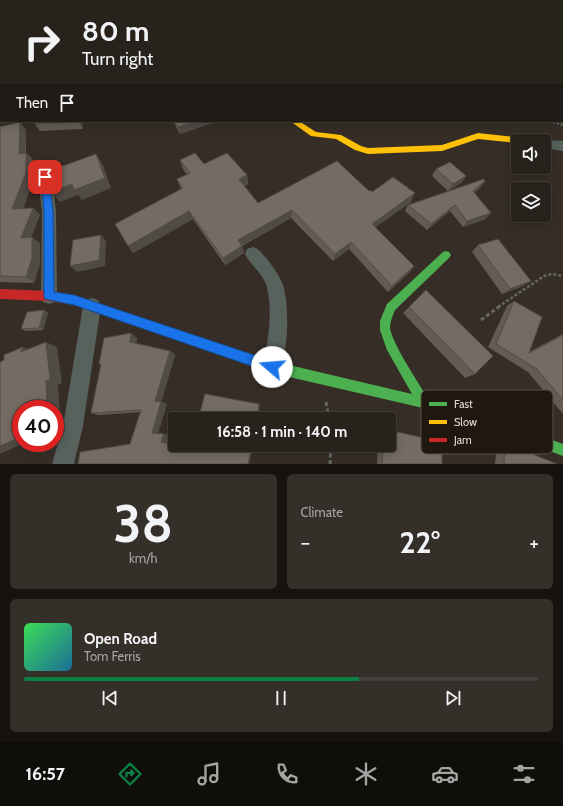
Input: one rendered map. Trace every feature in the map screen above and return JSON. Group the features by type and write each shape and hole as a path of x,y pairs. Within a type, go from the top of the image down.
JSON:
{"street":[{"path":"296,122 314,134 338,137 358,148 368,151 442,148 478,136 511,139"},
{"path":"551,145 563,146"},
{"path":"45,177 49,212 49,296"},
{"path":"253,254 269,275 275,287 277,326 276,348 272,367"},
{"path":"421,399 390,345 385,331 386,317 391,307 446,255"},
{"path":"0,294 49,296 74,300 272,367 421,402"},
{"path":"63,464 73,426 92,306"},
{"path":"553,446 563,450"}],"path":[{"path":"481,320 548,275 557,274 563,276"},
{"path":"330,464 331,452"}],"building":[{"path":"20,122 19,154 26,153 26,173 12,209 33,208 21,238 32,237 32,258 26,277 0,276 0,127"},
{"path":"36,122 79,122 35,124"},
{"path":"175,122 193,122 178,127"},
{"path":"195,153 204,164 227,153 247,175 239,179 258,203 337,161 369,191 370,190 372,192 393,177 415,193 372,224 414,266 392,286 351,242 335,254 292,210 238,240 242,246 223,258 189,211 128,246 115,224 183,188 177,179 190,173 180,160"},
{"path":"96,154 105,178 74,190 72,184 51,192 46,171 61,170 60,167"},
{"path":"450,162 466,176 453,184 436,169"},
{"path":"484,179 485,181 473,191 491,213 467,221 455,205 431,224 408,205"},
{"path":"101,235 99,260 70,266 73,240"},
{"path":"498,239 531,281 510,289 478,245"},
{"path":"426,290 493,356 475,374 409,307"},
{"path":"514,301 542,317 529,353 563,335 563,400 537,369 496,344"},
{"path":"44,310 39,328 21,329 27,312"},
{"path":"131,333 130,342 170,351 155,401 161,402 152,433 164,434 161,442 168,444 168,452 251,452 248,464 78,464 80,452 130,444 141,410 91,413 101,364 99,364 104,338"},
{"path":"46,342 50,379 46,381 47,400 12,400 12,441 0,446 0,362 4,360 4,355 23,347 21,352"},
{"path":"205,394 259,404 258,412 200,412"},
{"path":"396,432 421,437 421,454 442,454 442,464 382,464 383,452 396,452"},
{"path":"504,454 532,454 557,464 504,464"}],"traffic: fast":[{"path":"421,398 391,346 385,330 385,321 391,307 446,255"},
{"path":"144,324 272,367 421,402"},
{"path":"553,446 563,450"}],"traffic: slow":[{"path":"296,122 314,134 338,137 358,148 368,151 442,148 478,136 511,140"}],"traffic: jam":[{"path":"0,294 49,296 74,300 144,324"}],"route":[{"path":"45,177 49,212 49,296 74,300 155,326 228,353 272,367"}]}
